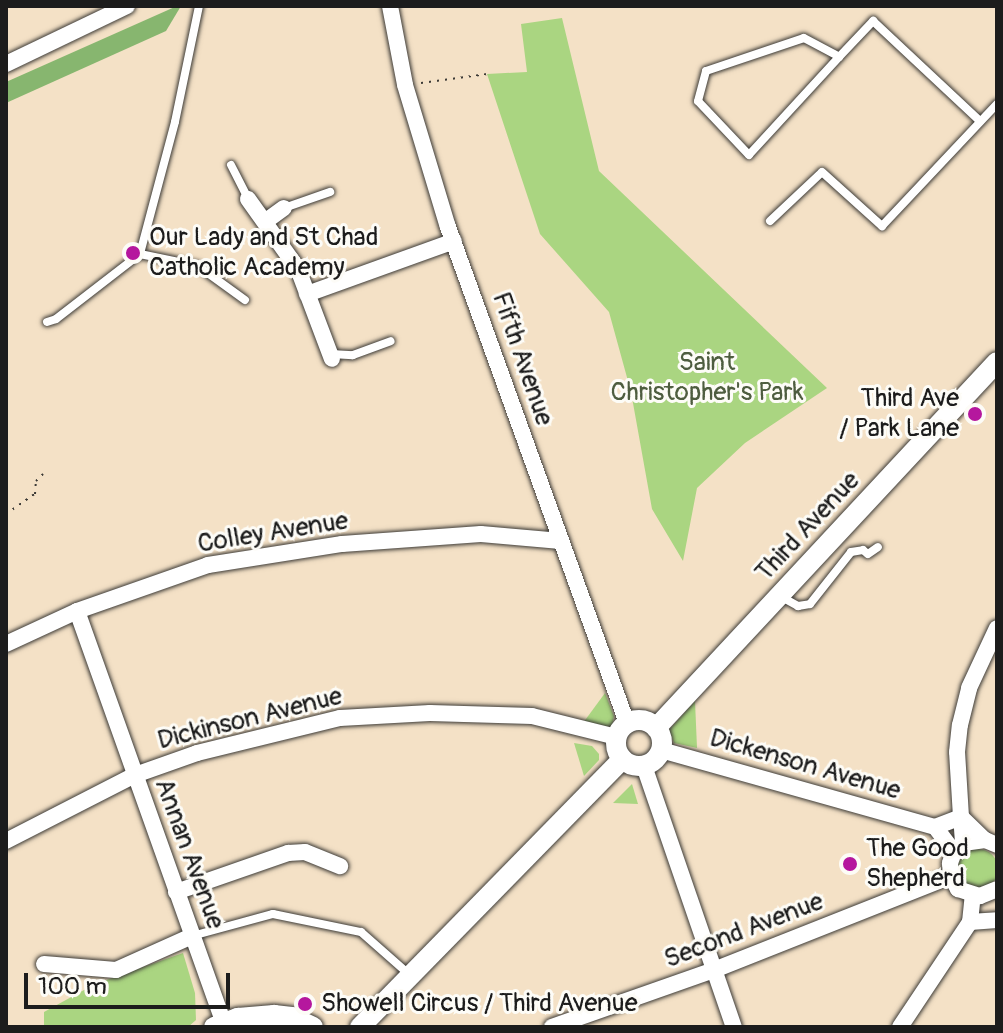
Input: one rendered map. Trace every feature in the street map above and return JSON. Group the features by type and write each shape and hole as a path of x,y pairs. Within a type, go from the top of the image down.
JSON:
{"street":[{"path":"6,64 127,6"},
{"name":"Fifth Avenue","path":"390,6 405,85 454,241 561,541 622,730"},
{"path":"248,199 298,269 331,356"},
{"path":"266,221 284,208"},
{"path":"307,294 454,241"},
{"name":"Third Avenue","path":"656,728 997,362"},
{"name":"Colley Avenue","path":"6,644 77,611 208,565 342,544 481,534 561,541"},
{"name":"Annan Avenue","path":"77,611 192,936 219,1025"},
{"path":"997,628 969,688 960,725 957,752 961,817 951,876 958,889 973,895 994,891 997,911"},
{"name":"Dickinson Avenue","path":"6,841 135,775 272,733 340,718 385,714 532,716 622,730"},
{"path":"360,1027 622,759 622,730 642,720 656,728 661,750 655,760 644,766 632,766 622,759"},
{"name":"Dickenson Avenue","path":"661,750 935,827"},
{"path":"644,766 734,1027"},
{"path":"958,848 935,827 961,817"},
{"path":"961,817 991,842"},
{"path":"958,848 991,842"},
{"path":"176,892 288,853 305,852 340,866"},
{"name":"Second Avenue","path":"552,1027 714,970 951,876"},
{"path":"900,1027 970,922 973,895"},
{"path":"970,922 997,920"},
{"path":"44,964 116,970 192,936"},
{"path":"219,1025 238,1018 274,1015 292,1017 313,1027"}],"lane":[{"path":"47,322 56,319 140,254 175,122 199,6"},
{"path":"839,57 804,38 706,71 698,101 749,155 873,21 980,121"},
{"path":"770,221 822,172 882,226 997,104"},
{"path":"231,165 248,199"},
{"path":"284,208 330,192"},
{"path":"140,254 198,266 245,300"},
{"path":"331,356 359,354 391,341"},
{"path":"780,595 798,606 810,604 851,552 863,550 868,554 878,547"},
{"path":"192,936 273,914 361,932 411,975"}],"path":[{"path":"405,85 487,74"},
{"path":"6,514 35,494 36,481 43,474"}],"green space":[{"path":"181,6 166,31 6,103 6,82"},
{"name":"Saint Christopher's Park","path":"562,18 599,171 827,388 745,443 697,488 683,561 652,509 631,392 609,312 540,234 487,74 527,72 521,24"},
{"path":"605,693 614,716 612,727 583,723"},
{"path":"695,701 697,748 674,743 669,730"},
{"path":"574,743 592,746 599,754 599,760 584,776"},
{"path":"632,784 638,804 613,803"},
{"path":"978,849 992,855 998,869 992,883 978,889 964,883 958,869 964,855"},
{"path":"183,953 195,993 196,1020 188,1027 44,1027 44,1012 95,984"}],"place":[{"name":"Our Lady and St Chad Catholic Academy","path":"133,253"},
{"name":"Third Ave / Park Lane","path":"975,414"},
{"name":"The Good Shepherd","path":"850,864"},
{"name":"Showell Circus / Third Avenue","path":"305,1004"}]}
